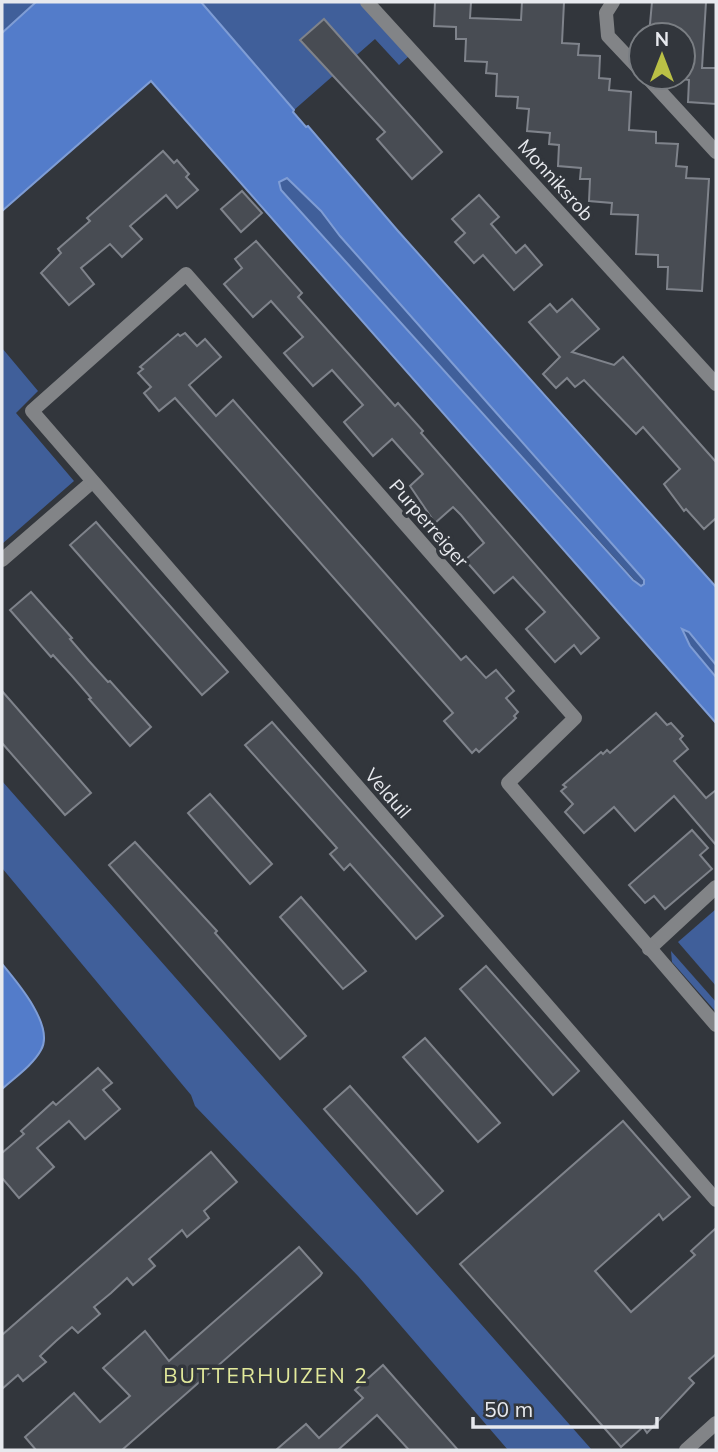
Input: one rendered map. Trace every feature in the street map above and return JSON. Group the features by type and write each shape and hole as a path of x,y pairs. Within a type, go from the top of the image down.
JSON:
{"street":[{"name":"Monniksrob","path":"367,2 716,384"},
{"path":"613,2 606,13 608,36 627,56"},
{"path":"659,91 716,152"},
{"name":"Purperreiger","path":"32,411 186,274 575,718 508,783 716,1025"},
{"name":"Velduil","path":"32,411 716,1200"},
{"path":"2,560 92,482"},
{"path":"649,949 716,887"},
{"path":"685,1450 716,1423"}],"shaded area":[{"path":"2,2 36,2 2,33"},
{"path":"36,2 201,2 306,127 308,126 398,231 716,587 716,665 689,632 682,629 690,646 716,677 716,723 151,81 2,211 2,33","holes":["287,178 321,211 340,236 644,580 644,584 641,586 633,580 281,190 279,182"]},
{"path":"201,2 362,2 409,56 399,65 375,39 294,110"},
{"path":"284,178 309,197 644,580 641,587 281,190 279,182"},
{"path":"2,348 38,391 16,413 74,481 2,544"},
{"path":"682,629 689,632 716,665 716,677 690,646"},
{"path":"2,781 592,1450 508,1450 358,1276 195,1106 191,1095 2,868"},
{"path":"716,909 716,986 678,942"},
{"path":"671,951 716,1002 716,1012 672,962"},
{"path":"2,964 39,1017 44,1040 33,1061 2,1089"}],"building":[{"path":"435,2 471,2 470,18 521,20 522,2 564,2 562,43 579,44 578,55 600,56 599,78 610,79 609,90 631,92 629,130 656,132 656,143 678,144 676,166 687,167 686,178 709,179 702,291 667,289 668,267 658,267 658,255 636,254 638,215 611,214 612,203 589,201 590,179 580,179 581,168 558,166 559,145 549,144 550,133 527,131 529,109 517,108 518,97 496,96 497,74 486,73 487,62 465,61 466,39 456,39 456,27 434,26"},
{"path":"652,2 706,2 702,68 716,68 716,104 688,102 688,91 697,91 697,21 650,21"},
{"path":"324,19 442,152 412,179 377,139 385,132 300,40"},
{"path":"163,151 174,163 177,160 189,174 186,177 198,190 177,208 166,195 130,226 142,239 122,257 110,244 81,268 94,284 69,305 41,273 61,253 58,249 90,221 87,218"},
{"path":"242,191 262,213 241,232 221,209"},
{"path":"479,195 499,217 491,224 516,253 525,245 542,265 514,290 483,255 474,263 455,242 465,233 452,219"},
{"path":"256,241 302,293 298,297 395,406 398,403 423,431 421,433 599,638 581,654 574,645 555,662 526,629 545,612 513,577 494,593 465,560 484,543 461,515 453,507 435,523 410,486 423,474 392,439 373,456 344,422 363,405 332,370 313,386 284,353 303,337 271,301 253,317 224,284 242,268 235,259"},
{"path":"572,299 599,329 572,352 614,365 623,357 716,462 716,518 704,529 686,509 684,511 664,484 680,469 643,427 636,434 584,380 575,387 567,378 556,388 543,374 560,357 529,322 550,304 557,312"},
{"path":"185,333 197,346 205,339 221,357 189,385 216,416 233,400 461,660 466,656 486,678 496,670 514,691 506,698 518,712 514,716 516,718 479,752 476,749 472,753 444,721 453,713 175,398 159,411 144,393 151,387 138,373 143,369 140,367 178,334 180,336"},
{"path":"96,522 228,672 202,695 70,545"},
{"path":"31,592 89,661 151,727 130,746 72,676 53,655 51,657 10,610"},
{"path":"2,691 91,793 65,815 2,743"},
{"path":"656,713 667,725 671,723 683,736 680,739 688,749 674,761 706,798 716,790 716,845 674,796 635,831 614,807 584,833 565,812 573,804 561,791 566,787 563,785 601,752 603,754 607,750 610,753"},
{"path":"272,722 443,916 416,939 350,864 344,870 330,854 337,848 245,745"},
{"path":"210,794 272,864 250,884 188,813"},
{"path":"692,830 708,848 700,855 712,869 665,909 654,896 645,903 629,885"},
{"path":"135,842 217,931 215,933 306,1036 280,1059 109,865"},
{"path":"301,897 366,971 343,989 280,917"},
{"path":"486,966 579,1071 553,1095 460,989"},
{"path":"425,1038 500,1123 478,1142 403,1057"},
{"path":"98,1068 112,1083 103,1090 120,1109 85,1139 69,1121 37,1148 54,1167 19,1198 2,1178 2,1153 24,1134 21,1131 53,1102 56,1105"},
{"path":"350,1086 443,1191 417,1214 324,1109"},
{"path":"623,1121 690,1197 663,1220 659,1214 595,1271 631,1312 695,1255 691,1251 716,1228 716,1354 689,1378 694,1383 647,1433 643,1427 621,1447 460,1264"},
{"path":"211,1152 237,1182 204,1211 209,1218 187,1237 182,1230 149,1259 155,1266 133,1285 127,1278 94,1307 100,1314 78,1333 72,1327 40,1356 46,1362 23,1381 18,1375 2,1389 2,1335"},
{"path":"299,1247 322,1273 320,1276 122,1450 36,1450 25,1437 74,1393 100,1422 130,1396 103,1368 145,1331 169,1361"},
{"path":"383,1365 458,1450 409,1450 377,1415 338,1450 276,1450 306,1424 319,1438 363,1398 355,1390"}],"district":[{"name":"BUTTERHUIZEN 2","path":"266,1376"}]}
